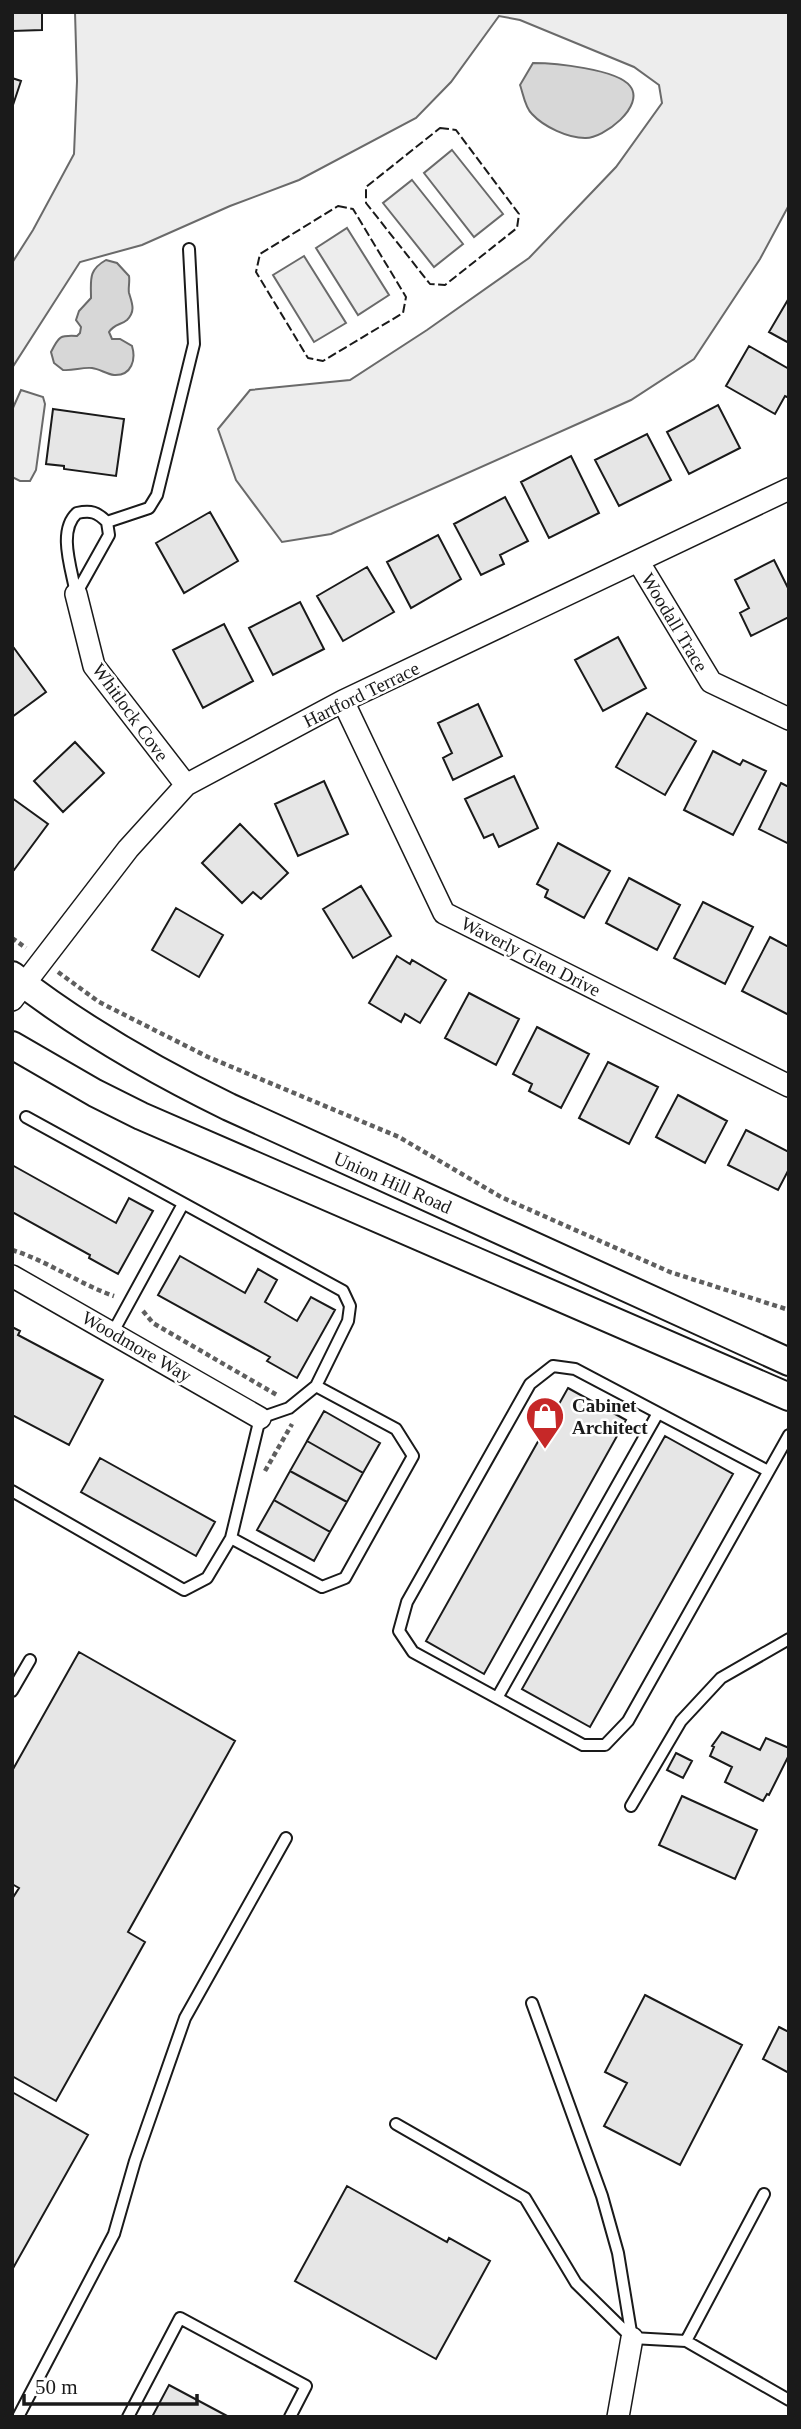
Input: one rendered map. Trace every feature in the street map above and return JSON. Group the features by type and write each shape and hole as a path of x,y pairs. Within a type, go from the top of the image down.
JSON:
{"street":[{"name":"Hartford Terrace","path":"16,987 43,960 128,849 186,785 343,701 789,489"},
{"name":"Woodall Trace","path":"638,561 710,681 789,719"},
{"name":"Whitlock Cove","path":"76,594 94,666 186,785"},
{"name":"Waverly Glen Drive","path":"343,701 444,913 789,1086"},
{"name":"Union Hill Road","path":"16,987 163,1075 789,1362"},
{"name":"Union Hill Road","path":"12,1045 141,1116 789,1397"},
{"name":"Woodmore Way","path":"12,1276 260,1418"},
{"path":"618,2417 632,2338"}],"lane":[{"path":"107,522 149,508 157,495 194,344 189,249"},
{"path":"89,510 107,522 109,535 76,594 68,552 67,527 77,513 89,510"},
{"path":"12,1491 184,1590 207,1578 231,1538 260,1418 289,1408 316,1386 348,1321 350,1306 343,1292 26,1117"},
{"path":"113,1332 183,1204"},
{"path":"768,1471 575,1369 553,1366 530,1384 407,1602 399,1631 413,1652 583,1745 605,1745 628,1721 789,1435"},
{"path":"231,1538 322,1587 345,1578 413,1455 396,1429 316,1386"},
{"path":"497,1698 658,1413"},
{"path":"631,1806 681,1721 721,1678 789,1639"},
{"path":"12,1691 30,1660"},
{"path":"18,2417 114,2234 135,2161 186,2018 286,1838"},
{"path":"532,2003 602,2196 618,2253 632,2338"},
{"path":"396,2124 525,2198 576,2283 632,2338 686,2341 789,2400"},
{"path":"686,2341 764,2194"},
{"path":"128,2417 180,2318 306,2386 290,2417"}],"path":[{"path":"12,938 99,1002 208,1058 398,1138 501,1198 670,1272 789,1310"}],"shaded area":[{"path":"75,12 789,12 789,205 760,259 694,359 631,400 331,534 282,542 236,480 218,429 250,390 350,380 529,258 616,167 662,103 659,85 634,67 520,20 499,16 451,82 416,118 299,180 230,206 142,245 80,262 12,368 12,263 74,154 77,81"},
{"path":"533,63 599,71 623,80 630,86 633,94 628,112 611,127 593,137 578,138 550,127 530,111 520,85"},
{"path":"452,150 503,214 474,237 424,173"},
{"path":"412,180 463,244 434,267 383,203"},
{"path":"347,228 389,295 358,315 316,248"},
{"path":"304,256 346,323 314,342 273,275"},
{"path":"106,260 117,263 129,276 132,313 127,320 109,332 112,339 120,339 132,346 131,366 120,375 92,368 63,370 54,363 51,352 61,338 77,336 80,333 81,327 76,320 79,311 91,298 93,272"},
{"path":"21,390 43,397 45,404 36,470 30,481 20,481 12,477 12,410"}],"building":[{"path":"12,12 42,12 42,30 12,31"},
{"path":"12,78 21,81 12,108"},
{"path":"789,298 789,343 769,332"},
{"path":"749,346 789,369 789,398 785,396 775,414 726,386"},
{"path":"718,405 740,448 689,474 667,432"},
{"path":"53,409 124,419 116,476 46,464"},
{"path":"647,434 671,480 619,506 595,460"},
{"path":"571,456 599,513 549,538 521,482"},
{"path":"505,497 528,541 500,555 504,564 481,575 454,524"},
{"path":"210,512 238,561 184,593 156,543"},
{"path":"438,535 461,579 411,608 387,562"},
{"path":"774,560 789,590 789,617 751,636 740,613 749,608 735,580"},
{"path":"367,567 394,612 343,641 317,596"},
{"path":"300,602 324,649 273,675 249,628"},
{"path":"224,624 253,681 203,708 173,650"},
{"path":"618,637 646,688 603,711 575,660"},
{"path":"14,648 46,692 12,717 12,649"},
{"path":"478,704 502,756 453,780 443,758 452,753 438,723"},
{"path":"647,713 696,741 665,795 616,767"},
{"path":"75,742 104,773 63,812 34,781"},
{"path":"713,751 740,765 743,760 766,771 733,835 684,810"},
{"path":"514,776 538,828 499,847 493,834 484,838 465,799"},
{"path":"324,781 348,834 298,856 275,804"},
{"path":"781,783 789,787 789,844 759,829"},
{"path":"12,798 48,824 14,870 12,869"},
{"path":"240,824 288,873 261,899 253,892 242,903 202,863"},
{"path":"558,843 610,871 584,918 545,897 548,890 537,884"},
{"path":"629,878 680,905 657,950 606,923"},
{"path":"361,886 391,936 353,958 323,909"},
{"path":"703,902 753,927 725,984 674,958"},
{"path":"176,908 223,935 199,977 152,950"},
{"path":"770,937 789,947 789,1015 742,991"},
{"path":"397,956 410,964 412,960 446,980 420,1023 405,1014 401,1022 369,1003"},
{"path":"469,993 519,1019 496,1065 445,1038"},
{"path":"537,1027 589,1054 561,1108 529,1091 532,1084 513,1074"},
{"path":"608,1062 658,1087 629,1144 579,1118"},
{"path":"678,1095 727,1121 705,1163 656,1137"},
{"path":"746,1130 789,1152 789,1169 778,1190 728,1165"},
{"path":"12,1165 116,1223 129,1198 153,1211 118,1274 89,1258 90,1255 12,1212"},
{"path":"180,1256 245,1293 258,1269 277,1280 265,1302 297,1321 311,1297 335,1310 297,1378 267,1361 270,1357 158,1295"},
{"path":"12,1327 20,1331 18,1335 103,1380 69,1445 12,1415"},
{"path":"568,1388 626,1420 484,1674 426,1641"},
{"path":"324,1411 380,1443 363,1473 307,1441"},
{"path":"665,1436 733,1474 590,1727 522,1689"},
{"path":"307,1441 363,1473 347,1502 290,1471"},
{"path":"100,1458 215,1522 196,1556 81,1492"},
{"path":"290,1471 347,1502 330,1532 274,1500"},
{"path":"274,1500 330,1532 314,1561 257,1530"},
{"path":"79,1652 235,1741 128,1932 145,1942 56,2101 12,2076 12,1899 19,1888 12,1884 12,1771"},
{"path":"722,1732 760,1750 766,1738 789,1748 789,1755 769,1795 767,1794 763,1801 725,1782 732,1767 710,1756 714,1747 712,1746"},
{"path":"676,1753 692,1761 683,1778 667,1770"},
{"path":"682,1796 757,1830 735,1879 659,1845"},
{"path":"645,1995 742,2045 680,2165 604,2126 627,2083 605,2072"},
{"path":"779,2027 789,2032 789,2073 763,2059"},
{"path":"12,2092 88,2135 12,2270"},
{"path":"347,2186 447,2242 449,2238 490,2261 436,2359 295,2281"},
{"path":"169,2385 229,2417 152,2417"}],"fence":[{"path":"440,128 456,130 519,214 517,228 445,285 430,284 366,203 366,187 440,128"},
{"path":"338,206 353,209 406,297 403,313 323,361 308,358 256,272 260,254 338,206"}],"place":[{"name":"Cabinet Architect","path":"545,1450"}]}
